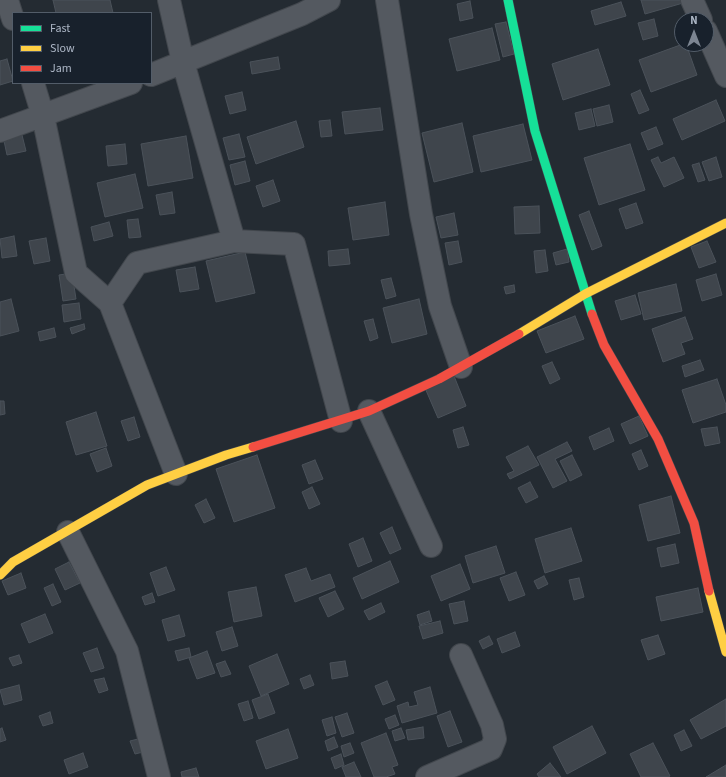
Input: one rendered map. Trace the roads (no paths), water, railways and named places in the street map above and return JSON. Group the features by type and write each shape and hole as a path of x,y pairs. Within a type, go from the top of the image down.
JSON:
{"street":[{"path":"7,0 12,16"},
{"path":"169,0 183,62 234,241"},
{"path":"152,75 302,14 330,0"},
{"path":"387,0 424,229 440,306 461,367"},
{"path":"508,0 535,131 585,294 604,345 658,439 694,523 713,608 725,646"},
{"path":"692,0 697,12"},
{"path":"714,49 726,76"},
{"path":"33,84 43,116 76,273 110,303 176,474"},
{"path":"0,131 128,84"},
{"path":"0,575 13,562 68,532 147,485 226,455 341,421 369,411 461,367 510,340 585,294 726,223"},
{"path":"110,303 137,263 234,241 294,244 341,421"},
{"path":"369,411 431,546"},
{"path":"68,532 127,651 159,777"},
{"path":"427,777 491,749 495,739 492,725 461,654"}]}
